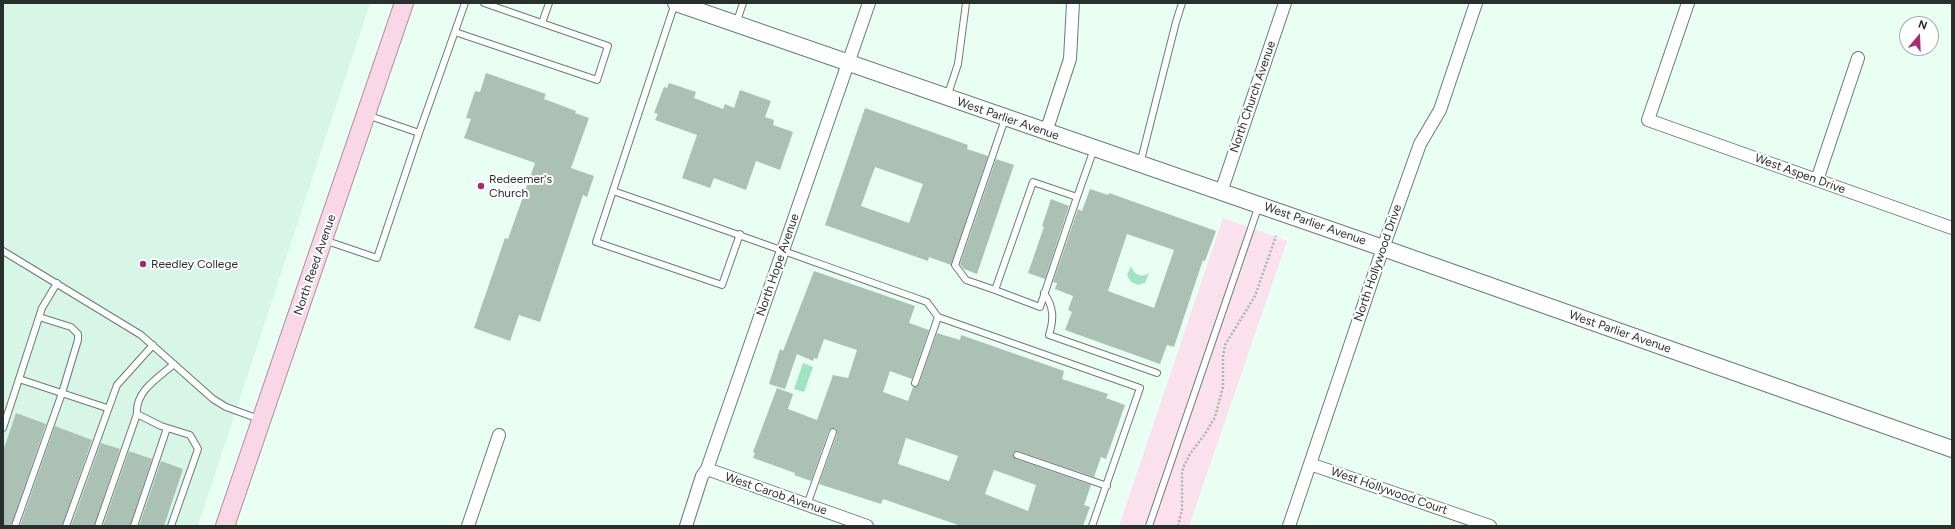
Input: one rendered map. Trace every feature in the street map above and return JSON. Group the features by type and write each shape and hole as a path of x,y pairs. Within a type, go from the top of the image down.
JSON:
{"main road":[{"name":"North Reed Avenue","path":"225,526 404,3"}],"street":[{"name":"West Parlier Avenue","path":"676,3 848,64 1259,205 1952,449"},
{"name":"North Hope Avenue","path":"686,526 702,476 708,470 868,3"},
{"path":"1046,132 1070,59 1073,3"},
{"name":"North Church Avenue","path":"1221,192 1285,3"},
{"name":"North Hollywood Drive","path":"1289,526 1382,248 1420,144 1440,110 1476,3"},
{"name":"West Aspen Drive","path":"1688,3 1648,120 1952,228"},
{"path":"1817,180 1858,58"},
{"path":"468,526 499,435"},
{"name":"West Hollywood Court","path":"1310,464 1490,526"},
{"name":"West Carob Avenue","path":"708,470 867,526"}],"lane":[{"path":"324,240 377,258 465,3"},
{"path":"455,32 597,80 608,46 484,3"},
{"path":"542,23 549,3"},
{"path":"676,3 596,242 722,285 740,234"},
{"path":"736,24 743,3"},
{"path":"947,98 958,64 966,3"},
{"path":"1140,164 1182,3"},
{"path":"366,115 419,133"},
{"path":"1005,118 955,265 966,280 1052,311"},
{"path":"1040,307 1094,149"},
{"path":"995,290 1033,182 1077,197"},
{"path":"613,190 740,234 782,251 927,302 938,317 1140,388 1092,526"},
{"path":"1149,526 1259,205"},
{"path":"3,251 141,335 213,399 226,407 261,419"},
{"path":"3,428 42,308 57,283"},
{"path":"1044,293 1052,311 1052,322 1049,335 1157,373"},
{"path":"15,526 62,393 76,348 78,334 71,327 39,317"},
{"path":"915,383 938,317"},
{"path":"66,526 116,385 153,346"},
{"path":"98,526 137,414 136,407 141,392 174,364"},
{"path":"20,379 107,408"},
{"path":"137,414 167,428 190,435 198,449 171,526"},
{"path":"134,526 167,428"},
{"path":"807,505 833,432"},
{"path":"1017,455 1106,486"}],"path":[{"path":"1178,526 1182,509 1183,468 1190,454 1205,434 1215,417 1223,386 1223,356 1225,345 1255,296 1276,236"}],"shaded area":[{"name":"Reedley College","path":"3,3 370,3 198,526 3,526"},
{"path":"1223,218 1287,241 1189,526 1119,526"},
{"path":"1131,266 1134,272 1138,275 1146,275 1149,273 1145,283 1138,285 1131,282 1127,275"},
{"path":"803,363 813,367 804,392 794,389"}],"building":[{"path":"486,73 546,94 544,99 576,111 575,113 589,118 571,168 594,176 587,197 583,195 540,322 519,315 510,341 474,328 505,238 508,239 535,163 464,138 471,119 466,118 475,91 480,92"},
{"path":"669,83 696,92 694,98 723,109 725,104 734,108 740,90 771,101 765,117 774,120 773,125 793,132 780,170 756,161 746,190 714,178 710,188 682,178 697,135 655,120 658,114 654,113 664,87 667,88"},
{"path":"865,108 968,145 967,149 988,156 951,265 929,257 928,261 825,225","holes":["875,167 923,184 909,223 861,206"]},
{"path":"996,159 1014,165 977,274 964,269 960,264"},
{"path":"1090,189 1108,195 1109,193 1216,231 1205,261 1203,260 1174,347 1167,345 1160,364 1065,330 1072,312 1068,310 1073,296 1055,289 1057,283 1053,282 1078,209 1082,211","holes":["1127,234 1174,250 1154,308 1108,291"]},
{"path":"1051,199 1069,206 1045,279 1028,273 1044,227 1042,226"},
{"path":"814,271 915,306 909,323 929,330 912,379 890,371 883,392 908,401 913,387 916,387 919,384 937,333 960,340 961,335 1064,371 1062,379 1108,394 1106,398 1125,405 1106,459 1101,457 1094,477 1018,451 1013,453 1013,456 1016,459 1091,485 1084,505 1090,507 1083,526 961,526 883,499 881,504 819,484 837,434 837,429 834,428 829,430 811,481 794,475 795,473 753,458 755,453 753,452 777,388 793,394 788,409 817,420 833,375 848,378 857,350 824,339 817,359 814,358 813,361 797,354 785,389 769,384 780,349 783,351","holes":["906,438 958,456 949,481 898,464","994,470 1036,485 1028,511 985,494"]},
{"path":"16,413 46,424 11,526 3,526 3,451"},
{"path":"55,426 92,440 62,526 20,526"},
{"path":"101,443 120,449 94,526 71,526"},
{"path":"129,451 152,459 130,526 103,526"},
{"path":"161,461 183,469 164,526 139,526"}],"place":[{"name":"Redeemer's Church","path":"481,186"},
{"name":"Reedley College","path":"143,264"}]}
